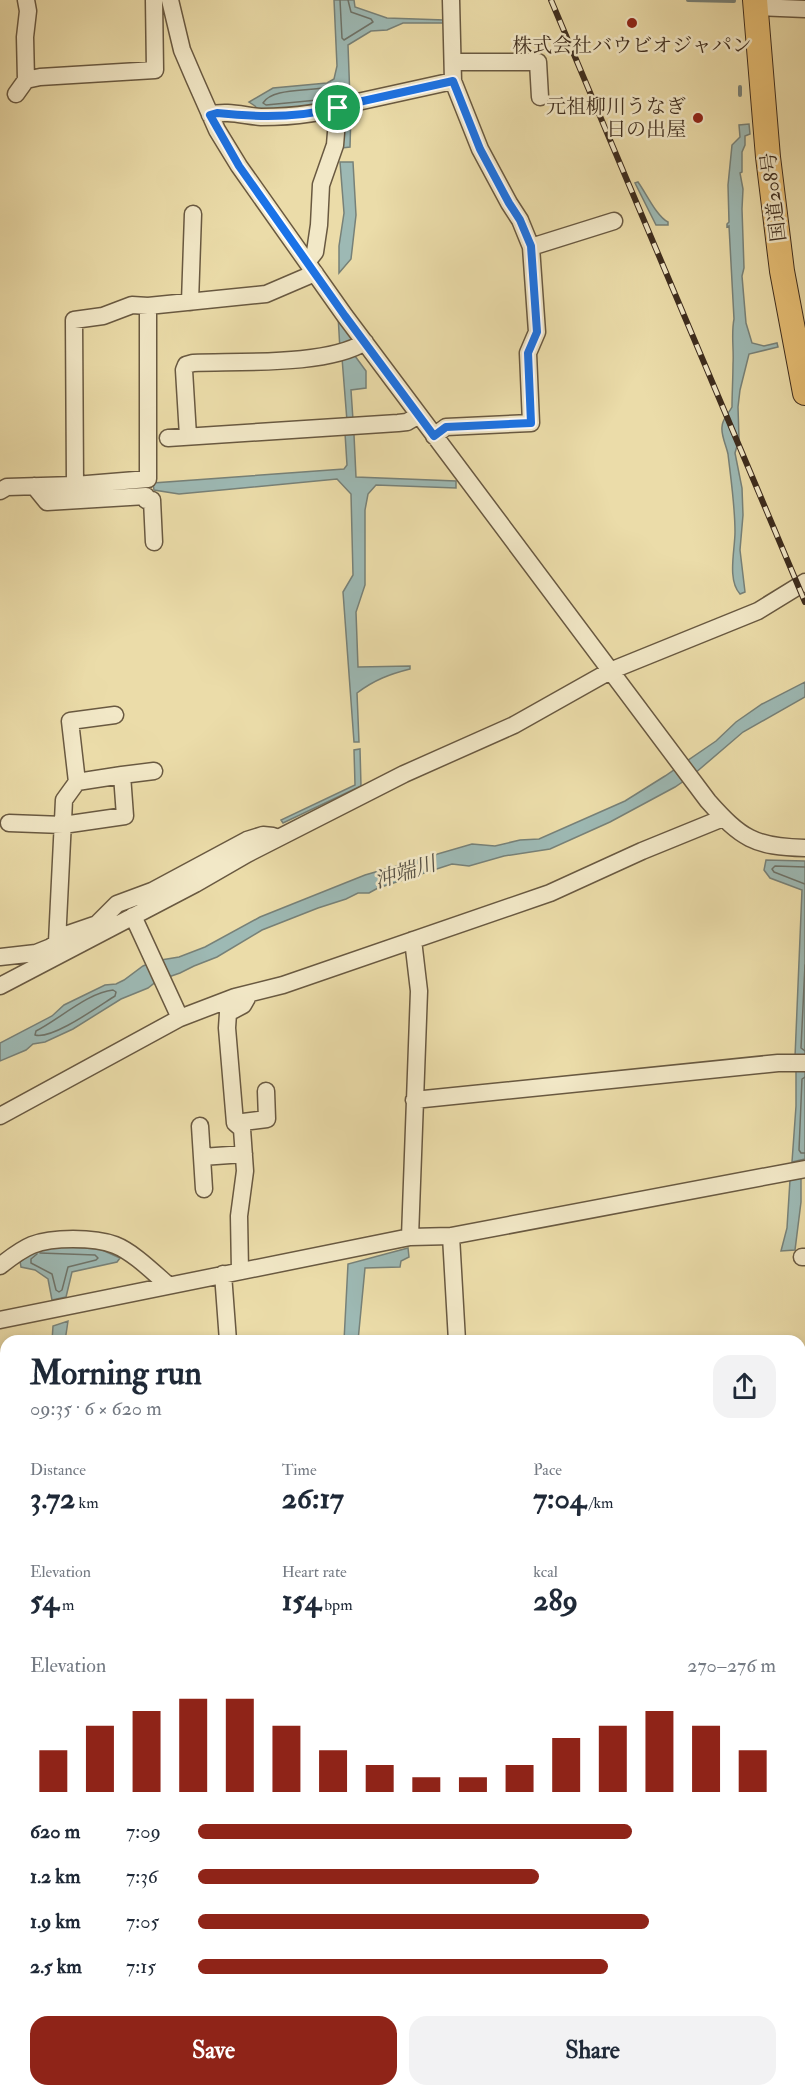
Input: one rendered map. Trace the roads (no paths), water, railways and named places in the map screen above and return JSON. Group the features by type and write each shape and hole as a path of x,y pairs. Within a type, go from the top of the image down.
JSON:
{"highway":[{"name":"国道208号","path":"755,3 768,157 782,272 805,393"}],"street":[{"path":"16,94 26,80 25,37 28,11 26,0"},
{"path":"26,80 40,77 155,70 154,0"},
{"path":"170,0 183,50 210,115 239,166 434,436 723,818 747,838 775,848 805,848"},
{"path":"434,436 446,427 531,423 528,353 537,332 531,246 520,220 480,149 453,81 451,0"},
{"path":"755,3 805,9"},
{"path":"453,62 538,62 540,96"},
{"path":"210,115 217,113 278,117 338,108 453,81"},
{"path":"75,485 74,320 103,316 132,305 148,306 266,294 311,267 319,225 321,185 335,145 338,108"},
{"path":"190,302 193,214"},
{"path":"531,246 614,221"},
{"path":"0,491 7,487 75,485 148,479 148,306"},
{"path":"188,436 184,370 186,365 326,356 352,350 364,342"},
{"path":"168,438 398,423 407,422 419,415"},
{"path":"34,486 47,502 146,496 146,500 152,500 154,542"},
{"path":"0,986 135,920 279,838 404,774 514,725 613,674 758,611 805,582"},
{"path":"57,942 64,800 77,782 70,720 115,715"},
{"path":"77,782 154,771"},
{"path":"9,823 63,825 125,816 122,775"},
{"path":"0,1116 178,1014 283,985 550,893 642,850 723,818"},
{"path":"0,957 36,953 51,947 66,936 97,924 117,904 152,891 226,850 263,835 279,838"},
{"path":"135,920 178,1014"},
{"path":"410,1238 419,991 413,940"},
{"path":"240,1271 239,1216 245,1171 242,1129 235,1123 226,1028 228,1013 243,1005 249,994"},
{"path":"414,1100 805,1063"},
{"path":"235,1123 267,1119 266,1090"},
{"path":"200,1126 204,1189"},
{"path":"202,1157 244,1154"},
{"path":"0,1320 410,1238 451,1236 805,1169"},
{"path":"451,1236 457,1335"},
{"path":"0,1266 32,1245 65,1239 86,1240 116,1245 168,1285"},
{"path":"223,1274 228,1335"}],"water":[{"path":"334,0 354,0 355,7 387,18 444,20 444,23 403,23 387,30 371,31 348,45 350,99 329,105 259,111 249,102 273,88 327,83 334,79 337,66"},
{"path":"351,111 350,147 342,148 343,112"},
{"path":"749,124 750,134 745,136 742,172 740,173 743,189 744,268 742,276 746,323 752,343 764,346 777,343 778,347 749,354 740,390 739,439 735,453 742,488 743,515 740,550 745,592 740,594 736,588 733,573 734,512 728,454 722,430 723,421 732,407 733,375 734,319 729,226 727,227 729,222 728,185 732,145 740,137 739,125"},
{"path":"340,162 353,162 356,215 351,259 339,273 339,246 344,213"},
{"path":"638,182 668,225 656,225 635,183"},
{"path":"338,315 353,333 348,349 340,350"},
{"path":"355,356 366,371 366,388 351,390 353,420 347,421 342,358"},
{"path":"357,430 354,435 356,477 456,481 456,488 376,485 368,494 365,510 365,585 356,612 358,667 410,666 410,669 382,678 357,693 359,742 354,742 343,592 353,575 351,494 337,479 179,494 154,490 153,483 344,469 347,465 345,433"},
{"name":"沖端川","path":"805,682 805,697 743,732 694,774 675,787 610,822 550,849 504,856 469,866 452,864 318,908 262,930 217,957 157,981 148,988 121,999 73,1029 45,1042 33,1044 26,1050 0,1061 0,1043 52,1016 64,1005 105,985 116,984 155,961 179,957 205,947 260,917 365,875 472,844 495,846 520,840 539,839 625,801 716,741 736,722 762,704"},
{"path":"360,749 361,786 283,823 281,820 355,785 354,750"},
{"path":"766,860 805,861 805,1057 795,1057 802,890 770,878 764,870"},
{"path":"796,1071 805,1071 805,1159 792,1162 796,1106"},
{"path":"801,1178 801,1202 795,1250 781,1251 787,1228 790,1180"},
{"path":"35,1247 100,1249 120,1258 117,1262 72,1272 66,1297 52,1300 48,1279 35,1270 21,1267 20,1261"},
{"path":"408,1248 409,1257 401,1261 400,1267 365,1268 359,1335 344,1335 348,1264"},
{"path":"68,1321 66,1335 52,1335 53,1326"}],"waterway":[{"path":"688,0 734,1"},
{"path":"740,87 740,95"}],"railway":[{"path":"551,0 805,602"}],"place":[{"name":"株式会社バウビオジャパン","path":"632,23"},
{"name":"元祖柳川うなぎ 日の出屋","path":"698,118"}]}
